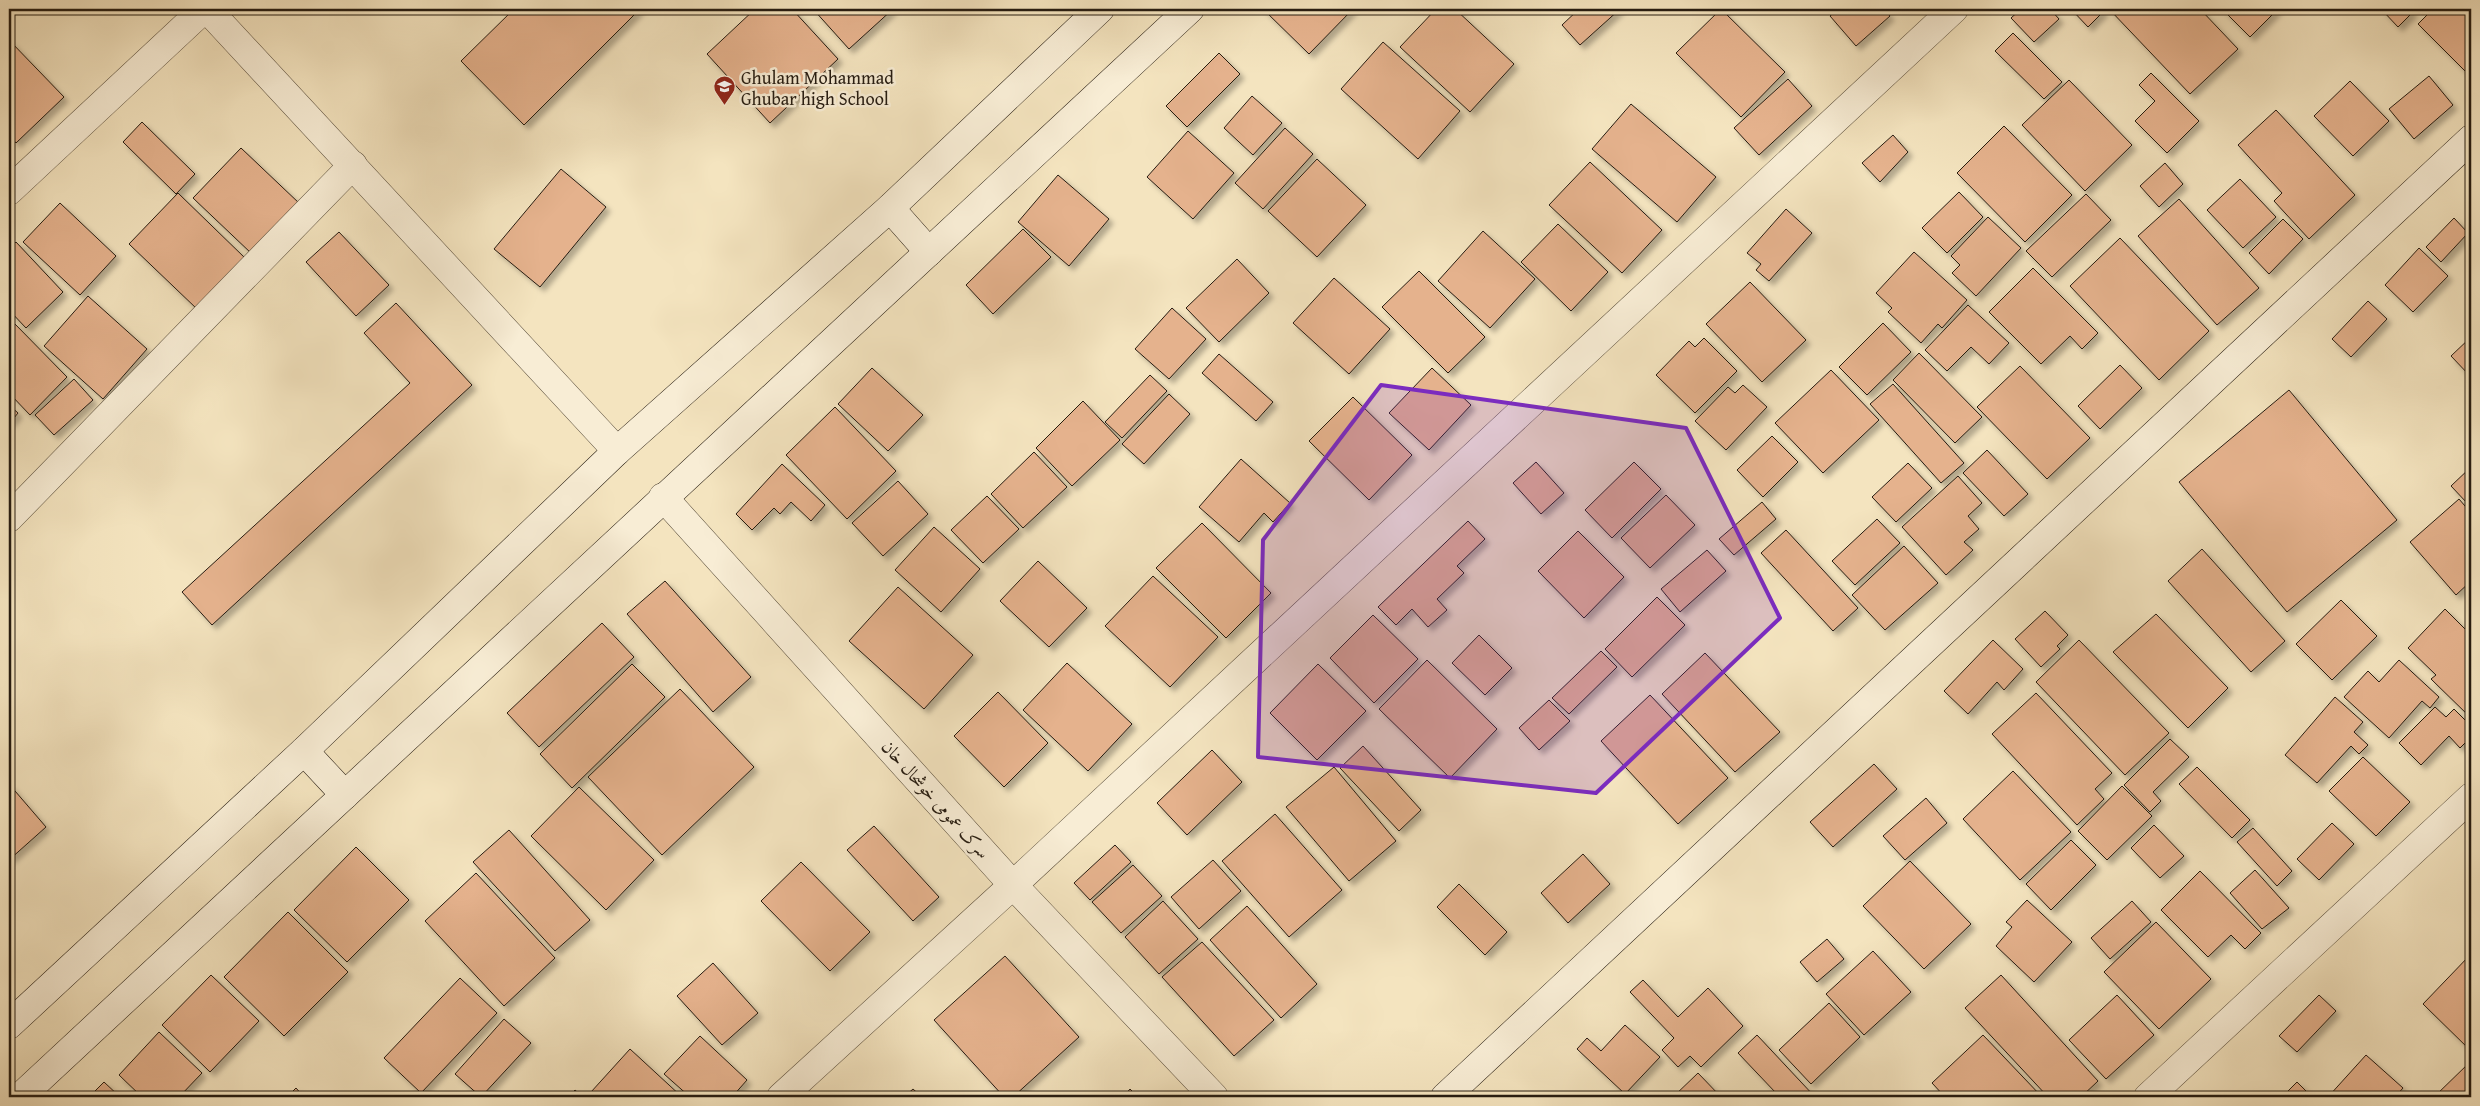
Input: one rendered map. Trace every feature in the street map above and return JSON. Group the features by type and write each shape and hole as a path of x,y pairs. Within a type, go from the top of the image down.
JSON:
{"street":[{"path":"9,190 204,9"},
{"path":"208,9 617,451"},
{"path":"9,1025 304,751 617,451 890,208 1100,9"},
{"path":"20,1097 663,496 1190,9"},
{"path":"781,1097 1013,885 1954,9"},
{"path":"1445,1097 2471,139"},
{"path":"9,518 353,165"},
{"path":"890,208 929,252"},
{"name":"سرک عمومی خوشحال خان","path":"663,496 1013,885 1214,1097"},
{"path":"304,751 345,795"},
{"path":"2148,1097 2471,797"}],"highlighted area":[{"path":"1381,385 1686,428 1780,618 1596,793 1258,757 1263,540"}],"building":[{"path":"514,9 640,9 524,125 461,61"},
{"path":"755,9 792,9 838,59 770,123 707,54"},
{"path":"813,9 893,9 849,49"},
{"path":"1263,9 1353,9 1309,54"},
{"path":"1436,9 1455,9 1514,64 1470,112 1400,47"},
{"path":"1579,9 1620,9 1580,45 1562,25"},
{"path":"1721,9 1785,72 1741,117 1676,53"},
{"path":"1838,9 1884,9 1890,16 1856,46 1830,16"},
{"path":"2021,9 2050,9 2059,19 2034,42 2011,18"},
{"path":"2071,9 2101,9 2104,11 2088,27"},
{"path":"2109,9 2200,9 2238,49 2190,94"},
{"path":"2222,9 2278,9 2250,37"},
{"path":"2410,9 2413,12 2398,27 2382,10"},
{"path":"2433,9 2471,9 2471,77 2418,24"},
{"path":"2013,33 2062,82 2044,99 1995,51"},
{"path":"9,40 64,97 16,143 9,135"},
{"path":"1383,42 1460,111 1418,159 1341,89"},
{"path":"1219,53 1240,74 1187,127 1166,106"},
{"path":"2151,73 2199,121 2167,153 2135,121 2155,101 2139,85"},
{"path":"2429,76 2453,105 2414,139 2389,109"},
{"path":"1788,79 1812,106 1759,155 1734,128"},
{"path":"2069,80 2132,145 2085,191 2022,125"},
{"path":"2350,81 2389,121 2353,156 2314,116"},
{"path":"1252,96 1282,123 1253,155 1224,128"},
{"path":"1631,104 1716,177 1677,222 1592,149"},
{"path":"2276,110 2355,195 2309,239 2274,201 2282,193 2238,145"},
{"path":"142,122 195,174 176,194 123,142"},
{"path":"2004,126 2072,195 2025,242 1957,173"},
{"path":"1285,128 1313,154 1263,209 1235,183"},
{"path":"1188,131 1234,173 1193,219 1147,177"},
{"path":"1893,135 1908,152 1880,182 1862,163"},
{"path":"241,148 300,204 252,254 193,198"},
{"path":"1317,159 1366,205 1317,257 1268,211"},
{"path":"1590,162 1662,230 1622,273 1549,205"},
{"path":"2165,163 2183,184 2159,207 2140,186"},
{"path":"561,169 606,207 540,287 494,249"},
{"path":"1058,175 1109,219 1069,266 1018,222"},
{"path":"2240,179 2276,217 2243,248 2207,210"},
{"path":"1959,192 1983,217 1947,253 1922,228"},
{"path":"178,193 245,258 197,309 129,244"},
{"path":"2086,194 2111,220 2052,277 2026,251"},
{"path":"2179,199 2259,288 2217,325 2138,236"},
{"path":"60,203 116,256 80,295 23,242"},
{"path":"1786,209 1812,233 1769,281 1756,270 1761,264 1747,253"},
{"path":"1988,217 2021,248 1976,296 1952,273 1960,265 1951,256"},
{"path":"2454,218 2468,233 2441,262 2426,247"},
{"path":"2283,219 2303,239 2269,274 2249,253"},
{"path":"1558,224 1608,272 1571,311 1521,262"},
{"path":"1023,229 1051,257 993,314 966,285"},
{"path":"1483,231 1535,279 1490,328 1438,281"},
{"path":"339,232 389,285 356,316 306,262"},
{"path":"2120,238 2209,331 2159,380 2070,286"},
{"path":"16,242 63,292 26,328 9,310 9,249"},
{"path":"2419,248 2448,276 2413,312 2385,285"},
{"path":"1914,252 1967,300 1942,328 1938,324 1921,343 1888,312 1892,308 1876,293"},
{"path":"1237,259 1269,293 1219,342 1186,308"},
{"path":"2033,268 2098,333 2082,349 2070,336 2041,364 1989,312"},
{"path":"1419,271 1485,337 1448,373 1382,307"},
{"path":"1334,278 1390,329 1349,374 1293,323"},
{"path":"1750,282 1806,340 1762,382 1706,324"},
{"path":"88,296 147,349 103,399 44,346"},
{"path":"2368,301 2387,319 2351,357 2332,339"},
{"path":"396,303 472,385 212,625 182,592 410,383 364,333"},
{"path":"1968,305 2009,343 1989,364 1971,347 1947,371 1925,350"},
{"path":"1172,308 1206,339 1169,379 1135,349"},
{"path":"14,323 67,377 30,415 9,393 9,328"},
{"path":"1883,323 1911,352 1867,395 1839,367"},
{"path":"2471,337 2471,377 2451,356"},
{"path":"1704,338 1737,371 1695,413 1656,375 1689,341 1695,347"},
{"path":"1919,353 1982,417 1955,443 1893,380"},
{"path":"1219,354 1273,402 1256,421 1202,373"},
{"path":"2120,365 2142,388 2100,429 2078,406"},
{"path":"2020,366 2090,438 2047,479 1977,407"},
{"path":"872,368 923,415 888,451 838,404"},
{"path":"1432,368 1471,405 1429,450 1389,413"},
{"path":"1831,370 1879,420 1823,473 1775,423"},
{"path":"1150,375 1167,391 1122,438 1105,422"},
{"path":"74,379 93,400 54,435 35,415"},
{"path":"1893,384 1964,463 1941,483 1870,404"},
{"path":"1743,385 1767,407 1726,450 1695,421 1728,387 1735,393"},
{"path":"2289,390 2397,520 2287,612 2179,482"},
{"path":"1169,394 1190,414 1144,464 1122,444"},
{"path":"1353,397 1412,455 1369,500 1309,441"},
{"path":"1083,401 1120,440 1072,486 1036,448"},
{"path":"9,405 18,413 9,424"},
{"path":"835,407 896,471 847,519 786,455"},
{"path":"1772,436 1798,462 1763,497 1737,470"},
{"path":"1987,450 2028,494 2004,516 1963,473"},
{"path":"1034,452 1067,487 1023,528 991,494"},
{"path":"1241,459 1290,503 1273,522 1264,513 1239,542 1199,507"},
{"path":"1536,462 1564,493 1541,514 1513,483"},
{"path":"1634,462 1661,489 1612,538 1585,510"},
{"path":"1908,463 1932,488 1896,522 1872,497"},
{"path":"782,464 825,505 811,521 791,502 780,514 774,508 752,530 736,514"},
{"path":"2471,467 2471,501 2468,504 2451,486"},
{"path":"1958,476 1982,503 1968,516 1979,529 1964,542 1973,550 1946,575 1902,527"},
{"path":"898,481 928,514 883,556 852,523"},
{"path":"1666,495 1695,525 1650,568 1621,538"},
{"path":"987,496 1019,529 983,563 951,530"},
{"path":"2459,499 2471,513 2471,581 2456,595 2410,542"},
{"path":"1762,502 1776,519 1734,555 1719,539"},
{"path":"1877,519 1900,543 1855,585 1832,561"},
{"path":"1468,521 1485,539 1457,566 1464,573 1437,599 1447,610 1428,627 1412,609 1396,625 1378,607"},
{"path":"1202,523 1271,593 1226,638 1156,568"},
{"path":"934,527 980,569 941,612 895,570"},
{"path":"1786,530 1858,608 1833,631 1761,553"},
{"path":"1578,531 1624,577 1584,618 1538,571"},
{"path":"1904,546 1938,583 1885,630 1852,595"},
{"path":"2202,549 2285,641 2251,672 2168,581"},
{"path":"1707,550 1726,571 1680,612 1661,589"},
{"path":"1038,561 1087,608 1049,647 1000,601"},
{"path":"1153,576 1218,637 1170,687 1105,626"},
{"path":"665,581 751,677 713,712 627,614"},
{"path":"898,587 973,655 924,709 849,641"},
{"path":"1657,597 1685,625 1632,677 1605,649"},
{"path":"2341,600 2377,636 2332,680 2296,644"},
{"path":"2445,609 2471,635 2471,718 2431,679 2436,675 2408,648"},
{"path":"2045,611 2068,635 2057,646 2060,649 2041,667 2015,639"},
{"path":"2156,614 2228,688 2188,728 2113,652"},
{"path":"1373,615 1418,659 1374,703 1330,658"},
{"path":"602,623 634,657 539,747 507,713"},
{"path":"1479,635 1512,668 1485,695 1452,663"},
{"path":"1993,640 2023,669 2004,690 1997,682 1968,714 1944,691"},
{"path":"2079,640 2169,733 2125,775 2036,682"},
{"path":"1601,651 1617,667 1569,714 1552,698"},
{"path":"1705,653 1780,732 1735,772 1662,694"},
{"path":"1427,660 1497,729 1450,778 1379,709"},
{"path":"2399,660 2439,697 2430,708 2422,701 2389,738 2344,697 2368,671 2379,682"},
{"path":"1067,663 1132,724 1088,771 1023,710"},
{"path":"632,664 665,697 572,788 540,754"},
{"path":"1318,664 1366,711 1317,760 1270,713"},
{"path":"680,689 754,767 662,855 588,777"},
{"path":"998,692 1048,743 1004,787 954,736"},
{"path":"2036,693 2112,773 2095,789 2104,799 2077,825 1992,734"},
{"path":"1650,695 1728,778 1678,824 1601,741"},
{"path":"2335,697 2363,722 2354,732 2368,745 2359,754 2351,746 2317,783 2285,755"},
{"path":"1549,700 1570,721 1539,750 1519,728"},
{"path":"2435,707 2446,717 2454,709 2471,726 2471,737 2460,748 2449,736 2421,765 2399,743"},
{"path":"2170,739 2189,757 2153,792 2161,801 2150,812 2124,785"},
{"path":"1363,746 1421,810 1399,831 1340,768"},
{"path":"1212,750 1242,782 1187,835 1157,803"},
{"path":"2363,757 2410,802 2376,836 2329,791"},
{"path":"1874,764 1897,789 1833,847 1810,822"},
{"path":"1334,767 1396,841 1349,881 1286,807"},
{"path":"2197,767 2250,820 2232,838 2179,784"},
{"path":"2013,771 2071,832 2020,880 1963,819"},
{"path":"9,784 46,827 9,860"},
{"path":"2122,786 2152,816 2107,860 2078,831"},
{"path":"579,787 654,860 606,910 531,836"},
{"path":"1926,798 1947,823 1905,860 1883,836"},
{"path":"1275,814 1342,890 1289,937 1222,861"},
{"path":"2332,823 2354,844 2319,880 2297,859"},
{"path":"2154,825 2184,856 2160,878 2131,848"},
{"path":"874,826 939,897 913,921 847,850"},
{"path":"2253,828 2292,871 2277,886 2237,842"},
{"path":"509,830 590,920 555,951 473,862"},
{"path":"2071,840 2096,865 2051,910 2026,884"},
{"path":"1115,845 1131,862 1090,900 1074,883"},
{"path":"356,847 409,900 347,962 294,910"},
{"path":"1583,854 1610,884 1568,923 1541,893"},
{"path":"1213,860 1241,891 1199,929 1171,897"},
{"path":"1910,861 1971,924 1924,969 1863,906"},
{"path":"801,862 870,932 830,971 761,901"},
{"path":"1133,865 1162,896 1121,933 1092,902"},
{"path":"2255,870 2289,908 2262,929 2230,893"},
{"path":"2200,871 2261,933 2245,949 2231,935 2208,957 2161,910"},
{"path":"476,873 555,958 504,1006 425,921"},
{"path":"1459,884 1507,932 1485,955 1437,907"},
{"path":"2027,900 2072,942 2034,982 1996,946 2012,927 2006,922"},
{"path":"1163,901 1198,939 1159,974 1125,937"},
{"path":"2132,901 2151,922 2110,959 2091,938"},
{"path":"1247,906 1317,984 1281,1018 1210,940"},
{"path":"288,912 348,972 284,1036 224,977"},
{"path":"2156,922 2211,979 2159,1029 2104,972"},
{"path":"1827,939 1844,959 1817,982 1800,962"},
{"path":"1202,942 1274,1020 1234,1056 1162,977"},
{"path":"1873,951 1911,992 1864,1035 1826,994"},
{"path":"1005,956 1079,1037 1013,1097 1004,1097 934,1020"},
{"path":"2471,956 2471,1051 2423,1004"},
{"path":"713,963 758,1013 722,1045 677,996"},
{"path":"211,975 259,1021 210,1072 162,1025"},
{"path":"2001,975 2098,1081 2081,1097 2048,1097 1965,1008"},
{"path":"460,978 497,1013 421,1093 384,1058"},
{"path":"1643,980 1678,1017 1708,988 1743,1026 1701,1067 1690,1056 1678,1067 1662,1050 1674,1038 1630,992"},
{"path":"2117,995 2154,1035 2106,1079 2069,1040"},
{"path":"2319,995 2336,1011 2297,1052 2279,1036"},
{"path":"1829,1003 1860,1037 1811,1084 1779,1050"},
{"path":"504,1019 531,1043 481,1097 455,1074"},
{"path":"1625,1025 1660,1057 1625,1094 1577,1049 1587,1038 1601,1051"},
{"path":"159,1032 202,1073 179,1097 142,1097 119,1075"},
{"path":"1757,1035 1815,1097 1772,1097 1776,1093 1738,1053"},
{"path":"1983,1035 2042,1097 1945,1097 1932,1083"},
{"path":"700,1036 747,1080 732,1097 690,1097 664,1074"},
{"path":"630,1049 682,1097 596,1097 591,1092"},
{"path":"2366,1055 2403,1088 2395,1097 2328,1097"},
{"path":"2470,1062 2471,1097 2434,1097"},
{"path":"1698,1073 1721,1097 1673,1097"},
{"path":"104,1082 120,1097 89,1097"},
{"path":"2297,1082 2312,1097 2282,1097"},
{"path":"296,1088 304,1097 287,1097"},
{"path":"913,1089 922,1097 904,1097"},
{"path":"1130,1089 1138,1097 1123,1097"},
{"path":"575,1090 583,1097 568,1097"}],"place":[{"name":"Ghulam Mohammad Ghubar high School","path":"725,106"}]}
